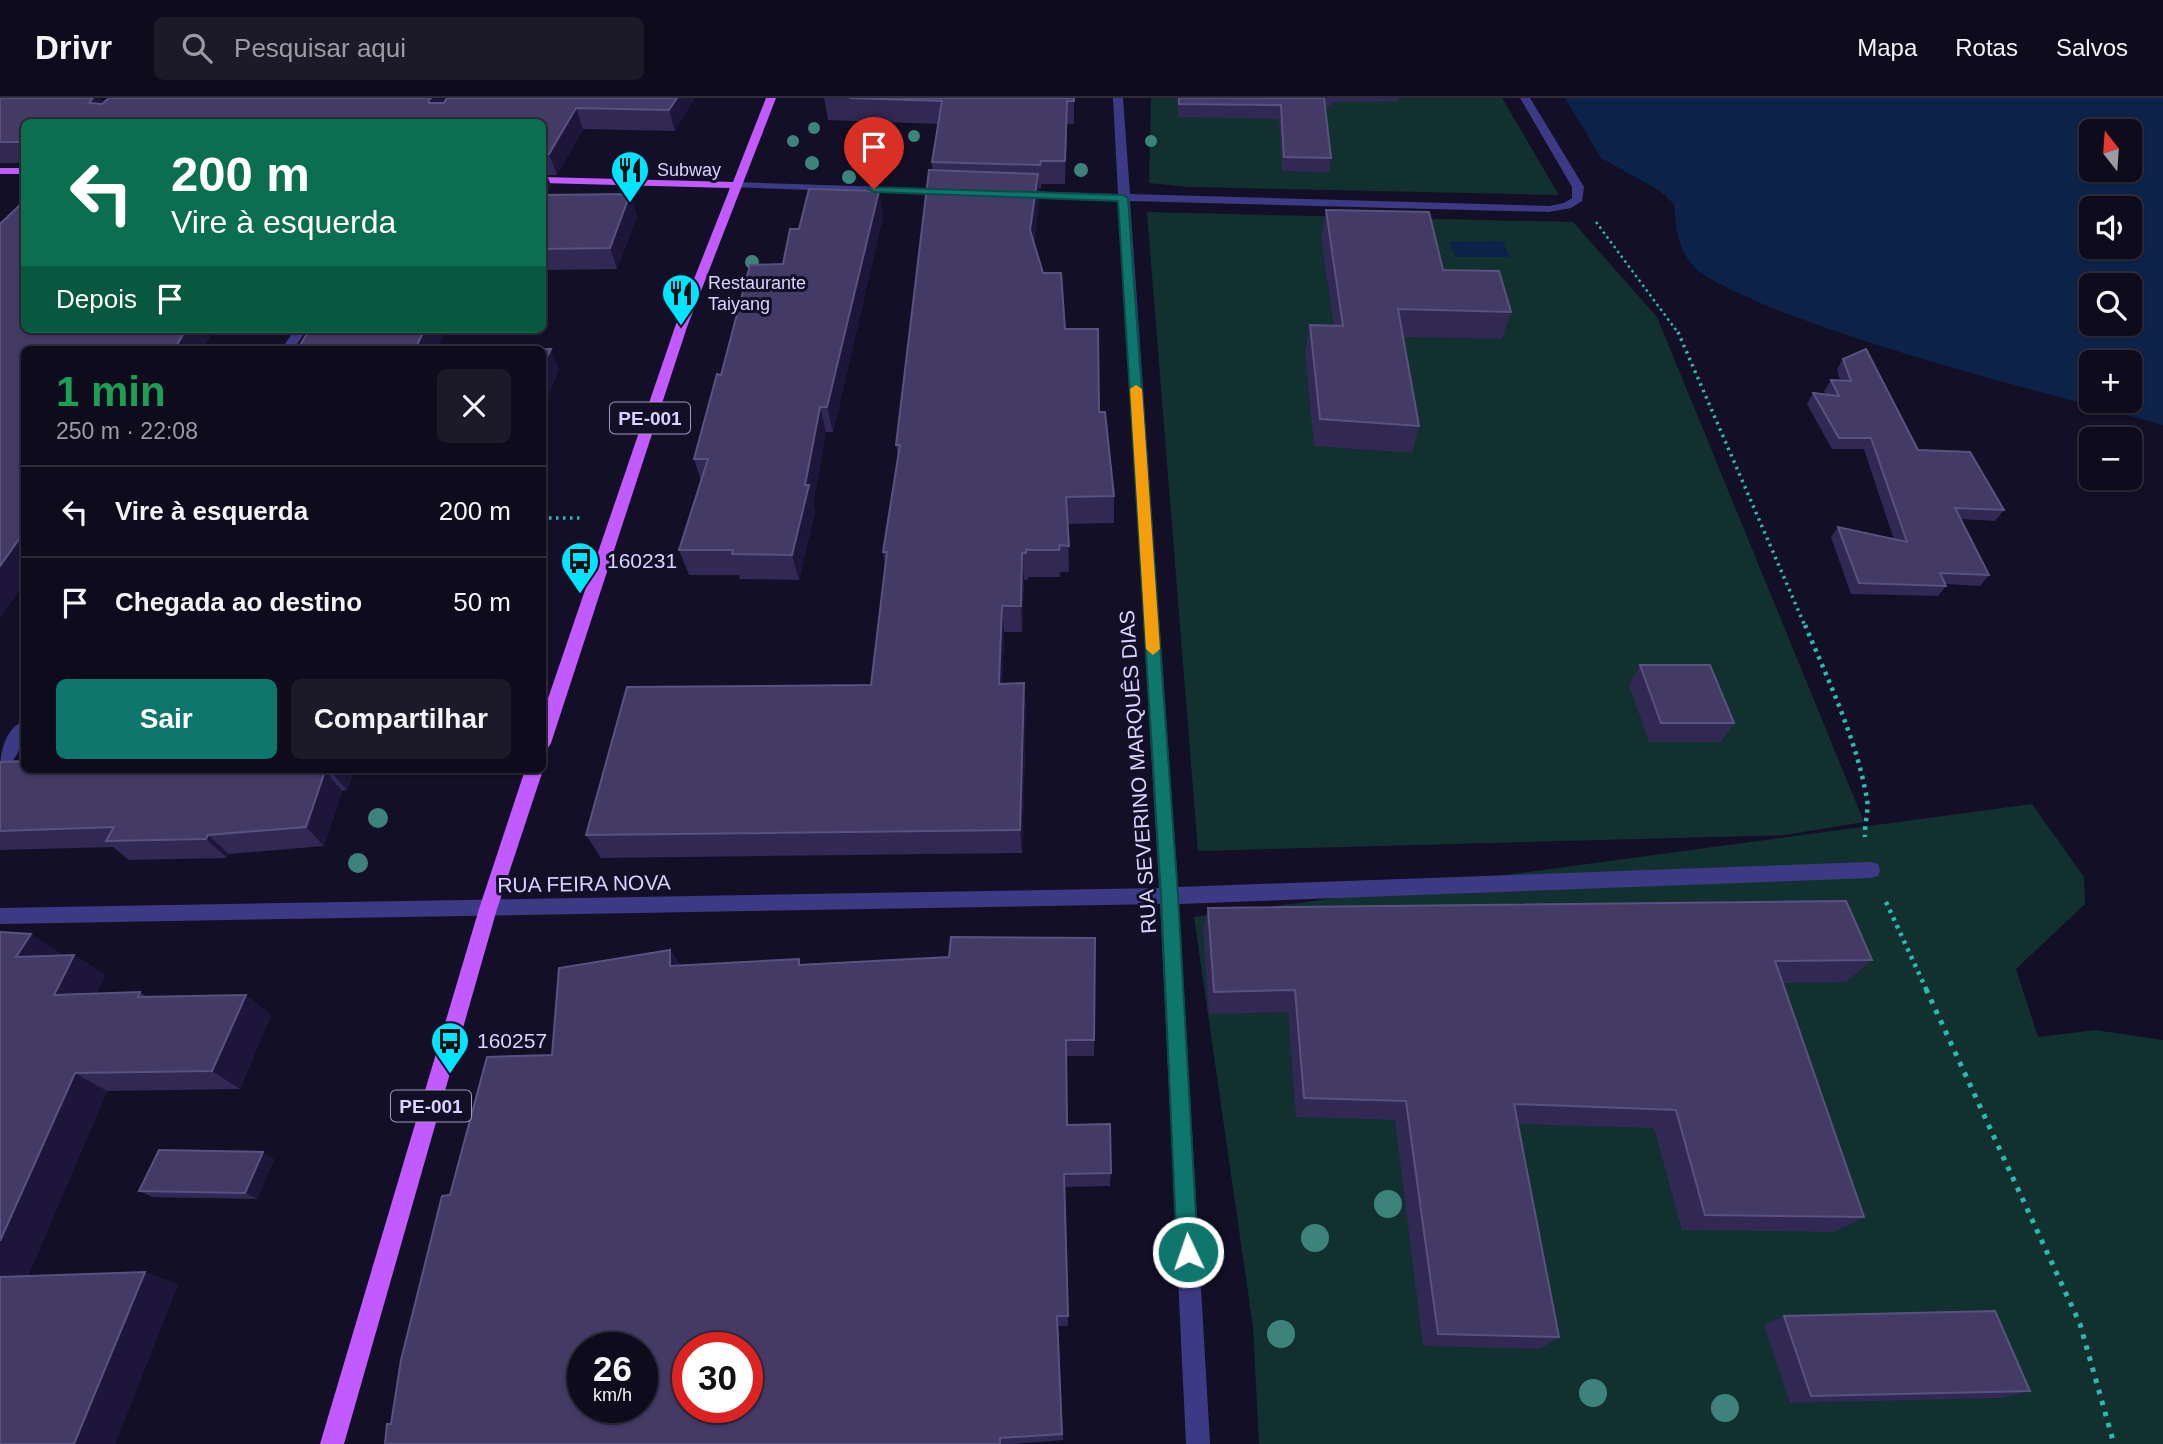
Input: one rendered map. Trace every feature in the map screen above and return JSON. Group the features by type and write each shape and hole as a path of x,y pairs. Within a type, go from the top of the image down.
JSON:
{"main road":[{"name":"PE-001","path":"546,731 681,327 771,98"},
{"path":"0,171 21,171"},
{"path":"546,180 735,185"},
{"name":"PE-001","path":"332,1444 488,908 533,773"}],"street":[{"name":"RUA SEVERINO MARQUÊS DIAS","path":"1118,98 1169,896 1198,1444"},
{"path":"998,194 1549,209 1567,206 1578,199 1578,187 1525,98"},
{"path":"735,185 957,192"},
{"path":"0,763 21,732"},
{"name":"RUA FEIRA NOVA","path":"0,916 1169,896 1871,870"}],"path":[{"path":"1578,199 1682,339 1850,731 1868,803 1864,822 1871,870 2080,1324 2114,1444"}],"green space":[{"path":"1151,98 1502,98 1559,195 1188,187 1149,183"},
{"path":"1147,212 1573,222 1657,317 1864,822 1785,835 1198,851"},
{"path":"2032,804 2084,877 2085,904 2016,969 2038,1037 2095,1030 2163,1040 2163,1444 1259,1444 1253,1327 1194,917"}],"water":[{"path":"1565,98 2163,98 2163,425 2118,413 2142,413 2142,350 2079,350 2079,402 1973,374 1832,330 1737,293 1695,268 1684,253 1678,238 1674,204 1660,191 1601,158"},
{"path":"1503,241 1509,257 1455,257 1449,242"}],"building":[{"path":"0,98 93,98 89,103 102,104 109,98 431,98 429,103 444,103 447,98 677,98 669,110 576,108 549,154 546,154 546,119 21,119 21,142 0,142"},
{"path":"849,98 1074,98 1074,101 1067,101 1065,161 1041,161 1040,165 932,162 942,101"},
{"path":"1179,98 1324,98 1331,158 1284,157 1281,105 1179,104"},
{"path":"929,170 1038,174 1030,230 1043,273 1061,273 1065,329 1098,329 1099,412 1105,412 1114,496 1066,497 1069,546 1060,545 1059,550 1026,550 1026,553 1022,553 1021,606 1002,606 999,684 1024,683 1020,830 586,835 627,687 871,685 887,552 883,552 900,445 896,445"},
{"path":"809,189 879,191 827,407 820,407 805,485 809,485 792,555 732,554 733,550 679,550 708,459 694,459 717,374 721,375 750,265 783,264 790,229 799,229"},
{"path":"630,194 610,248 546,249 546,195"},
{"path":"21,204 21,333 184,333 177,345 21,346 21,536 0,566 0,224"},
{"path":"1326,210 1429,212 1443,270 1499,271 1511,312 1398,309 1419,426 1320,419 1310,325 1343,326"},
{"path":"308,333 423,333 416,346 299,346"},
{"path":"1866,349 1918,450 1970,452 2004,510 1955,508 1989,575 1940,573 1946,586 1859,583 1838,527 1907,542 1871,438 1839,438 1813,393 1839,396 1831,380 1851,381 1843,359"},
{"path":"1640,665 1710,665 1734,723 1661,723"},
{"path":"21,761 21,773 324,773 306,827 208,835 206,839 106,841 114,827 0,831 0,762"},
{"path":"1846,901 1872,960 1775,961 1864,1217 1705,1215 1676,1110 1514,1104 1559,1337 1438,1334 1406,1101 1304,1098 1295,990 1214,992 1208,908"},
{"path":"0,932 31,934 16,957 74,955 54,995 140,992 138,997 246,995 212,1071 75,1073 0,1241"},
{"path":"951,937 1095,938 1094,1040 1066,1040 1067,1125 1110,1124 1111,1173 1064,1174 1068,1316 1057,1316 1062,1434 1000,1438 1000,1444 385,1444 387,1424 391,1424 401,1360 442,1196 450,1195 487,1057 552,1055 559,968 670,950 670,966 799,959 799,965 949,957"},
{"path":"159,1150 263,1152 245,1193 139,1191"},
{"path":"145,1272 74,1444 0,1444 0,1277"},
{"path":"1995,1311 2030,1391 1811,1396 1784,1316"}],"slow traffic":[{"path":"1136,389 1153,649"}],"place":[{"name":"Subway","path":"630,204"},
{"name":"Restaurante Taiyang","path":"681,327"},
{"name":"160231","path":"580,595"},
{"name":"160257","path":"450,1075"}],"route":[{"path":"874,189 1123,198 1169,896 1188,1252"}]}
